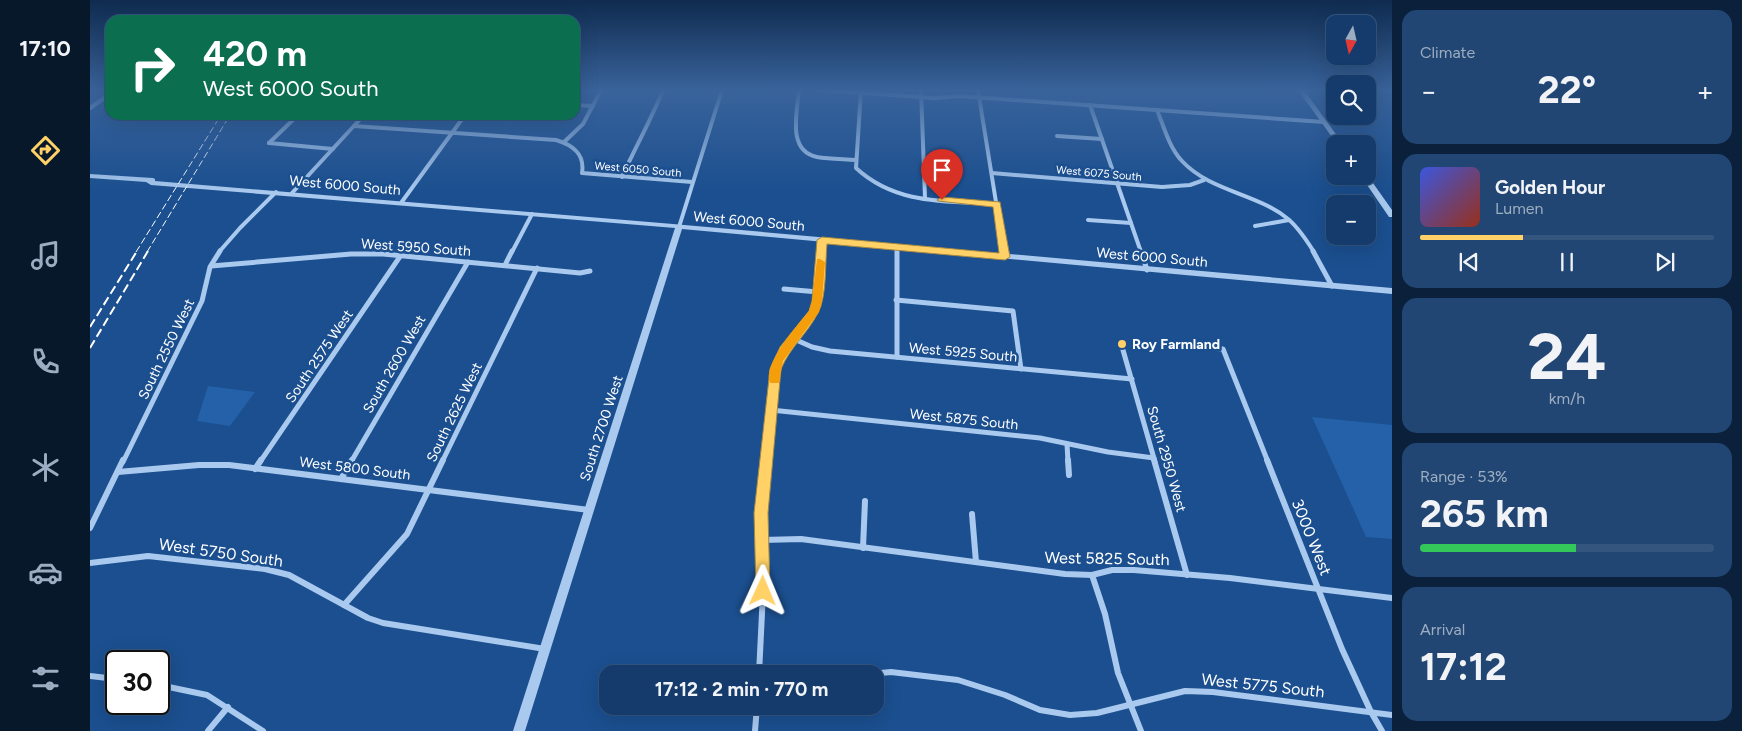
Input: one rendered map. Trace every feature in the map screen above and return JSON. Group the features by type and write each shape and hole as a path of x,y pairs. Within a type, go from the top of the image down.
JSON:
{"street":[{"path":"289,124 269,143 333,149"},
{"path":"401,203 458,124"},
{"path":"292,193 354,126 564,142 583,124"},
{"path":"622,176 638,142 649,124"},
{"name":"South 2700 West","path":"519,731 711,124"},
{"path":"798,124 797,140 799,147 805,153 856,160"},
{"path":"859,124 856,168 864,178 877,187 893,193 925,198 997,204"},
{"path":"922,124 925,198"},
{"path":"983,124 1005,257"},
{"path":"1097,124 1147,270"},
{"path":"1163,124 1174,150 1182,162 1204,180 1270,206 1288,220 1302,234 1332,286"},
{"path":"1326,124 1333,135"},
{"path":"1057,136 1102,139"},
{"name":"West 6050 South","path":"564,142 578,150 584,166 582,173 692,182"},
{"name":"West 6075 South","path":"992,172 1178,187 1204,180"},
{"name":"West 6000 South","path":"90,176 149,181 151,183 532,214 1392,292"},
{"path":"1370,185 1392,215"},
{"name":"South 2550 West","path":"90,528 202,301 205,282 211,266 222,248 276,192"},
{"path":"505,265 532,214"},
{"path":"1088,220 1131,223"},
{"path":"1255,226 1288,220"},
{"path":"760,665 764,572 761,513 778,360 814,312 818,292 822,240"},
{"path":"897,247 897,357"},
{"name":"West 5950 South","path":"211,266 351,254 401,255 580,273 590,271"},
{"name":"South 2575 West","path":"255,468 401,255"},
{"name":"South 2600 West","path":"341,479 468,262"},
{"name":"South 2625 West","path":"344,605 407,534 536,268"},
{"path":"784,289 818,292"},
{"path":"896,300 1013,310 1021,369"},
{"name":"West 5925 South","path":"794,339 812,347 830,351 1132,379"},
{"name":"3000 West","path":"1173,344 1223,349 1342,649 1371,712 1382,731"},
{"name":"South 2950 West","path":"1123,350 1187,575"},
{"name":"West 5875 South","path":"772,410 1040,438 1108,452 1154,458"},
{"path":"1067,444 1068,475"},
{"name":"West 5800 South","path":"118,472 199,465 229,465 589,510"},
{"path":"863,548 864,501"},
{"path":"972,514 976,562"},
{"name":"West 5825 South","path":"762,540 801,539 1065,574 1092,575 1120,570 1318,588 1392,598"},
{"name":"West 5750 South","path":"90,562 148,556 265,569 289,575 383,624 545,649"},
{"path":"1092,575 1105,614 1118,673 1141,731"},
{"name":"West 5775 South","path":"884,673 958,680 1004,695 1040,710 1070,715 1098,713 1185,691 1213,692 1392,715"},
{"path":"90,676 105,678"},
{"path":"170,688 207,696 228,707 263,731"},
{"path":"208,731 228,707"},
{"path":"755,731 756,715"}],"shaded area":[{"path":"208,386 255,392 230,426 197,421"},
{"path":"1312,417 1392,425 1392,539 1366,537"}],"railway":[{"path":"136,252 215,124"},
{"path":"147,252 224,124"},
{"path":"90,327 137,251"},
{"path":"90,348 148,251"}],"slow traffic":[{"path":"774,380 778,360 814,312 817,301 820,262"}],"place":[{"name":"Roy Farmland","path":"1122,344"}],"route":[{"path":"763,591 761,513 776,369 778,360 784,350 814,312 817,301 822,240 1005,257 997,204 942,200"}]}
